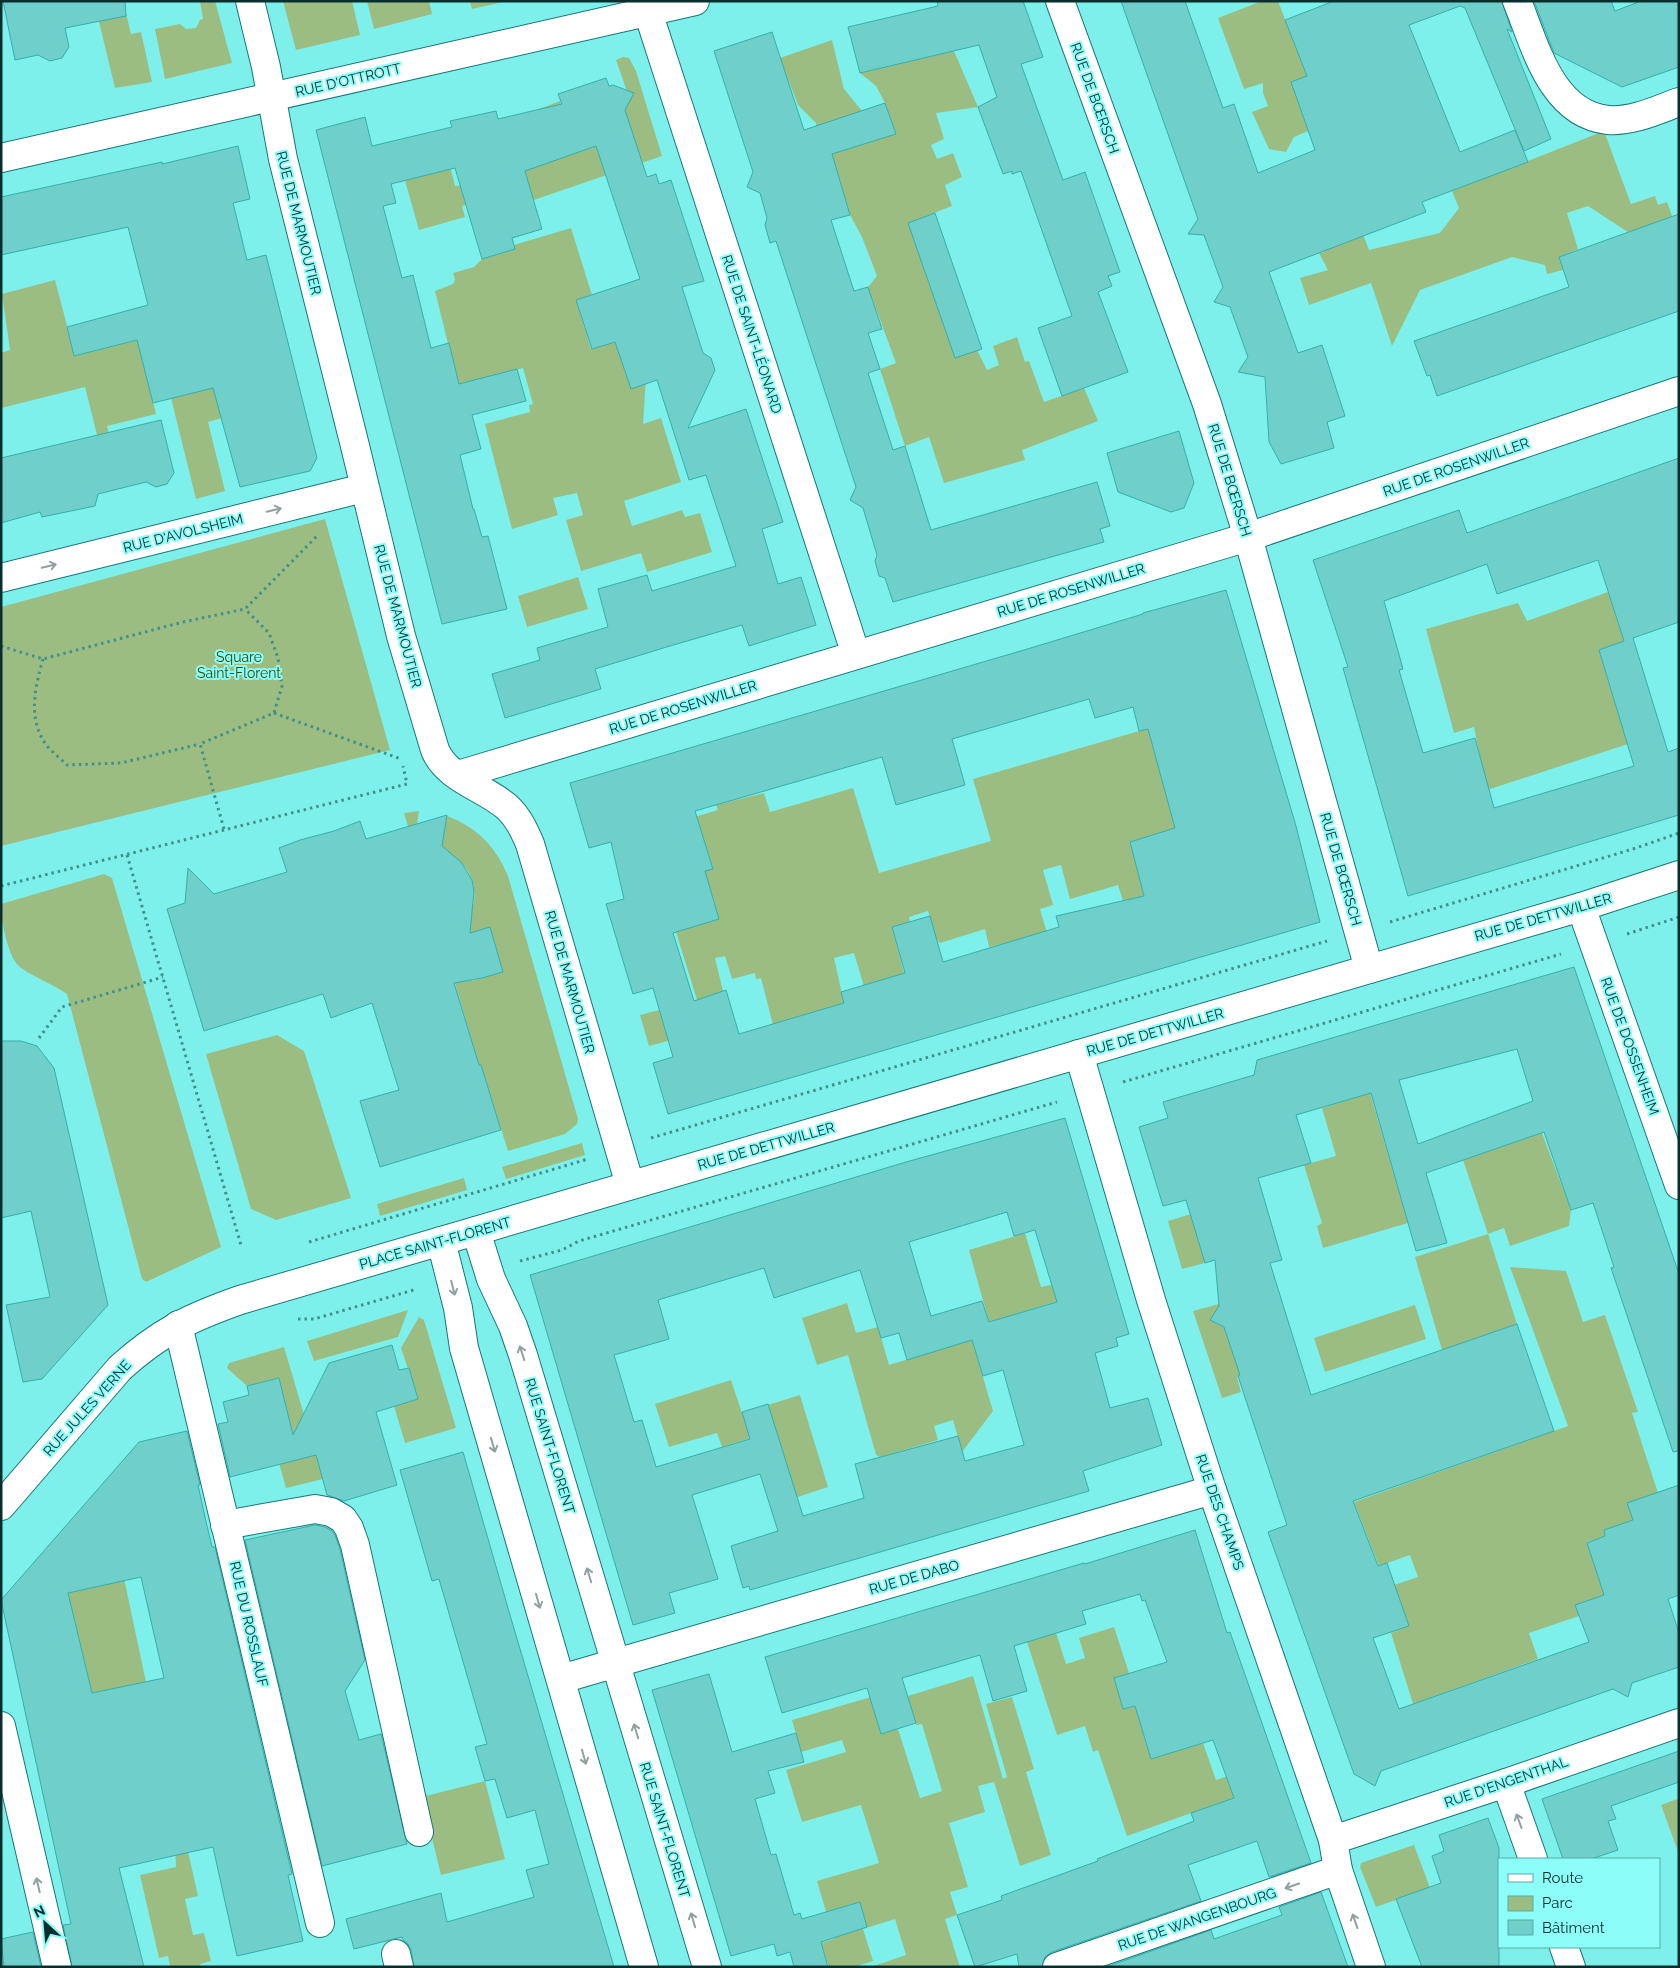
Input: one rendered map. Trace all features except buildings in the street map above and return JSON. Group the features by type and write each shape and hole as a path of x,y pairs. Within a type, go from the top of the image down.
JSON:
{"street":[{"name":"RUE DE MARMOUTIER","path":"250,1 266,67 270,98 283,159 400,636 435,750 445,767 507,808 517,819 530,844 630,1186"},
{"name":"RUE D'OTTROTT","path":"1,158 694,1"},
{"name":"RUE DE BŒRSCH","path":"1060,1 1207,404 1248,538 1369,969"},
{"path":"1517,1 1543,66 1555,86 1567,101 1585,113 1608,120 1622,119 1679,102"},
{"name":"RUE DE SAINT-LÉONARD","path":"648,12 856,655"},
{"name":"RUE DE ROSENWILLER","path":"458,775 1248,538 1679,391"},
{"name":"RUE D'AVOLSHEIM","path":"1,578 364,488"},
{"name":"RUE DE DETTWILLER","path":"630,1186 1581,907 1679,875"},
{"name":"RUE DE DOSSENHEIM","path":"1581,907 1679,1185"},
{"name":"RUE DES CHAMPS","path":"1079,1054 1152,1300 1212,1490 1333,1840 1338,1870 1371,1967"},
{"name":"PLACE SAINT-FLORENT","path":"240,1300 630,1186"},
{"name":"RUE SAINT-FLORENT","path":"476,1231 496,1294 513,1326 523,1355 707,1967"},
{"path":"441,1241 458,1308 464,1348 644,1967"},
{"name":"RUE JULES VERNE","path":"1,1506 120,1368 140,1350 178,1325 240,1300"},
{"name":"RUE DU ROSSLAUF","path":"178,1325 320,1923"},
{"name":"RUE DE DABO","path":"615,1664 1212,1490"},
{"path":"226,1525 315,1509 331,1512 343,1519 349,1528 355,1545 419,1832"},
{"path":"561,1679 615,1664"},
{"name":"RUE D'ENGENTHAL","path":"1333,1840 1679,1723"},
{"path":"1,1726 57,1967"},
{"path":"1506,1783 1533,1858"},
{"name":"RUE DE WANGENBOURG","path":"1057,1967 1338,1870"},
{"path":"1564,1948 1571,1967"}],"path":[{"path":"1,646 43,659 183,622 245,609 319,534"},
{"path":"245,609 269,633 278,658 282,686 274,713"},
{"path":"43,659 34,689 34,719 47,745 67,765 121,763 200,744 274,713 401,759"},
{"path":"200,744 224,829"},
{"path":"1,886 408,784 398,751"},
{"path":"300,1245 620,1150 674,1131 1359,931 1633,849 1679,833"},
{"path":"127,854 241,1245"},
{"path":"488,1268 545,1256 579,1242 1594,944 1679,917"},
{"path":"39,1038 62,1007 163,977"},
{"path":"296,1319 314,1319 451,1279"}],"green space":[{"path":"94,1 123,1 131,34 141,32 152,82 115,88"},
{"path":"200,1 215,1 232,63 165,79 155,29 180,24 186,29 196,28 200,20 203,19"},
{"path":"283,1 352,1 360,35 296,50"},
{"path":"367,1 429,1 432,14 374,29"},
{"path":"470,1 507,1 472,9"},
{"path":"1262,1 1278,1 1327,128 1323,129 1369,250 1440,233 1459,208 1452,191 1604,131 1631,204 1655,196 1658,205 1667,202 1675,224 1637,238 1588,206 1567,213 1578,249 1559,257 1563,270 1547,274 1545,265 1512,257 1420,290 1392,346 1371,283 1309,305 1300,278 1328,270 1319,253 1324,252 1318,234 1324,153 1317,135 1310,137 1308,131 1294,137 1286,152 1269,149 1252,112 1268,106 1263,93 1263,83 1244,89 1218,18"},
{"path":"832,40 844,89 862,111 896,134 885,103 876,86 860,73 954,51 978,107 936,113 944,139 931,145 937,159 953,153 962,177 945,185 952,206 908,223 955,357 977,350 987,370 999,365 993,346 1017,337 1025,362 1029,361 1044,402 1084,388 1098,421 1022,450 1025,460 944,483 929,437 905,446 880,369 896,363 868,287 877,276 862,237 850,215 827,138 818,141 816,123 798,105 780,58"},
{"path":"623,57 629,58 636,71 662,156 528,202 516,147 546,140 539,109 560,101 577,153 632,134 625,110 630,100 616,60"},
{"path":"448,158 455,186 466,185 474,203 462,206 465,217 419,230 402,170 414,178 427,175"},
{"path":"571,228 592,295 576,300 591,349 613,342 647,363 643,424 661,418 681,482 624,501 632,526 682,510 685,517 700,513 712,552 647,572 641,553 581,571 566,520 583,515 577,493 553,498 558,515 512,529 485,424 530,412 529,405 533,404 523,368 458,384 435,291 453,284 455,280 453,273 474,267 482,259 515,249 514,245"},
{"path":"55,280 75,356 146,338 151,393 156,414 107,426 123,488 111,491 85,387 1,408 1,353 10,350 2,294"},
{"path":"219,386 226,417 208,422 225,491 196,499 171,398"},
{"name":"Square Saint-Florent","path":"325,519 390,750 1,846 1,607"},
{"path":"578,577 588,609 527,627 518,596"},
{"path":"1608,592 1624,641 1599,650 1620,720 1631,743 1481,792 1472,759 1480,757 1474,727 1454,733 1426,629 1518,603 1527,621"},
{"path":"1174,721 1175,828 1130,842 1144,896 1123,901 1118,885 1070,899 1061,865 1043,870 1053,905 1040,909 1047,933 989,947 985,929 940,943 936,939 928,911 909,917 910,922 892,927 907,985 865,997 854,953 834,958 844,1003 773,1025 761,978 756,979 755,973 732,979 725,956 715,958 723,991 706,1031 649,1046 640,1015 697,1000 676,932 719,919 712,895 702,872 713,868 707,849 688,819 718,810 716,805 764,793 770,812 853,788 879,873 991,841 973,779"},
{"path":"419,811 417,824 444,829 447,816 458,821 468,826 484,839 498,856 508,876 578,1119 577,1124 565,1134 508,1151 481,1065 479,1065 442,939 464,923 473,906 474,892 472,879 466,868 456,858 444,852 430,849 415,850 404,813","holes":["490,928 503,972 472,981 459,936"]},
{"path":"104,874 112,878 221,1247 146,1282 142,1279 67,994 21,968 13,959 3,926 1,910 1,904"},
{"path":"277,1035 304,1051 351,1198 276,1220 251,1209 206,1054"},
{"path":"1370,1093 1408,1223 1323,1248 1317,1226 1322,1223 1304,1165 1336,1156 1322,1108"},
{"path":"1542,1133 1571,1210 1569,1226 1510,1246 1504,1228 1488,1234 1463,1160"},
{"path":"582,1143 585,1155 506,1179 502,1167"},
{"path":"464,1178 467,1190 380,1216 377,1204"},
{"path":"1191,1214 1205,1263 1182,1269 1168,1221"},
{"path":"1025,1233 1041,1287 1060,1283 1065,1299 989,1322 969,1250"},
{"path":"1488,1234 1517,1324 1442,1350 1415,1257"},
{"path":"1510,1267 1566,1271 1583,1322 1605,1315 1638,1412 1632,1413 1658,1493 1628,1503 1633,1520 1604,1530 1605,1536 1587,1542 1595,1568 1612,1592 1576,1605 1579,1616 1529,1633 1538,1659 1413,1704 1391,1633 1409,1626 1391,1586 1418,1577 1410,1555 1379,1566 1354,1502 1568,1426"},
{"path":"847,1303 856,1333 878,1327 889,1365 972,1340 993,1411 962,1452 953,1420 934,1426 938,1440 880,1457 876,1455 848,1355 817,1365 802,1318"},
{"path":"1219,1304 1219,1308 1215,1313 1224,1326 1240,1375 1237,1377 1241,1392 1222,1398 1193,1311"},
{"path":"1415,1305 1426,1339 1325,1372 1314,1338"},
{"path":"408,1310 398,1337 314,1361 307,1341"},
{"path":"419,1317 424,1320 456,1428 405,1443 394,1406 418,1399 401,1348"},
{"path":"284,1347 323,1479 286,1488 279,1463 296,1447 279,1378 247,1386 227,1368 229,1363"},
{"path":"731,1380 742,1413 800,1395 828,1487 770,1506 763,1482 790,1474 776,1430 722,1447 717,1433 669,1447 655,1404"},
{"path":"122,1569 146,1682 92,1693 68,1593 109,1584"},
{"path":"1114,1627 1129,1673 1114,1678 1123,1709 1139,1705 1144,1737 1151,1759 1203,1743 1216,1780 1275,1760 1289,1799 1247,1814 1219,1803 1127,1836 1098,1750 1093,1752 1085,1726 1057,1735 1027,1642 1056,1633 1066,1664 1085,1658 1079,1638"},
{"path":"973,1676 1003,1779 1007,1777 986,1704 1012,1697 1034,1769 1026,1772 1051,1855 1020,1866 994,1782 978,1786 985,1812 949,1823 968,1887 950,1892 957,1915 945,1919 960,1967 871,1967 906,1955 895,1919 863,1929 873,1961 854,1967 829,1967 821,1943 834,1939 817,1881 879,1863 861,1805 802,1822 786,1770 846,1752 842,1740 801,1752 792,1720 871,1697 881,1734 898,1729 920,1798 942,1791 922,1724 916,1725 908,1696"},
{"path":"172,1780 198,1896 185,1899 193,1935 204,1933 211,1961 200,1964 201,1967 170,1967 168,1956 159,1958 140,1875 176,1867"},
{"path":"485,1781 505,1859 441,1875 422,1797"},
{"path":"1677,1799 1679,1802 1679,1854 1661,1805"},
{"path":"1414,1845 1430,1888 1376,1907 1360,1867 1361,1863"}]}
